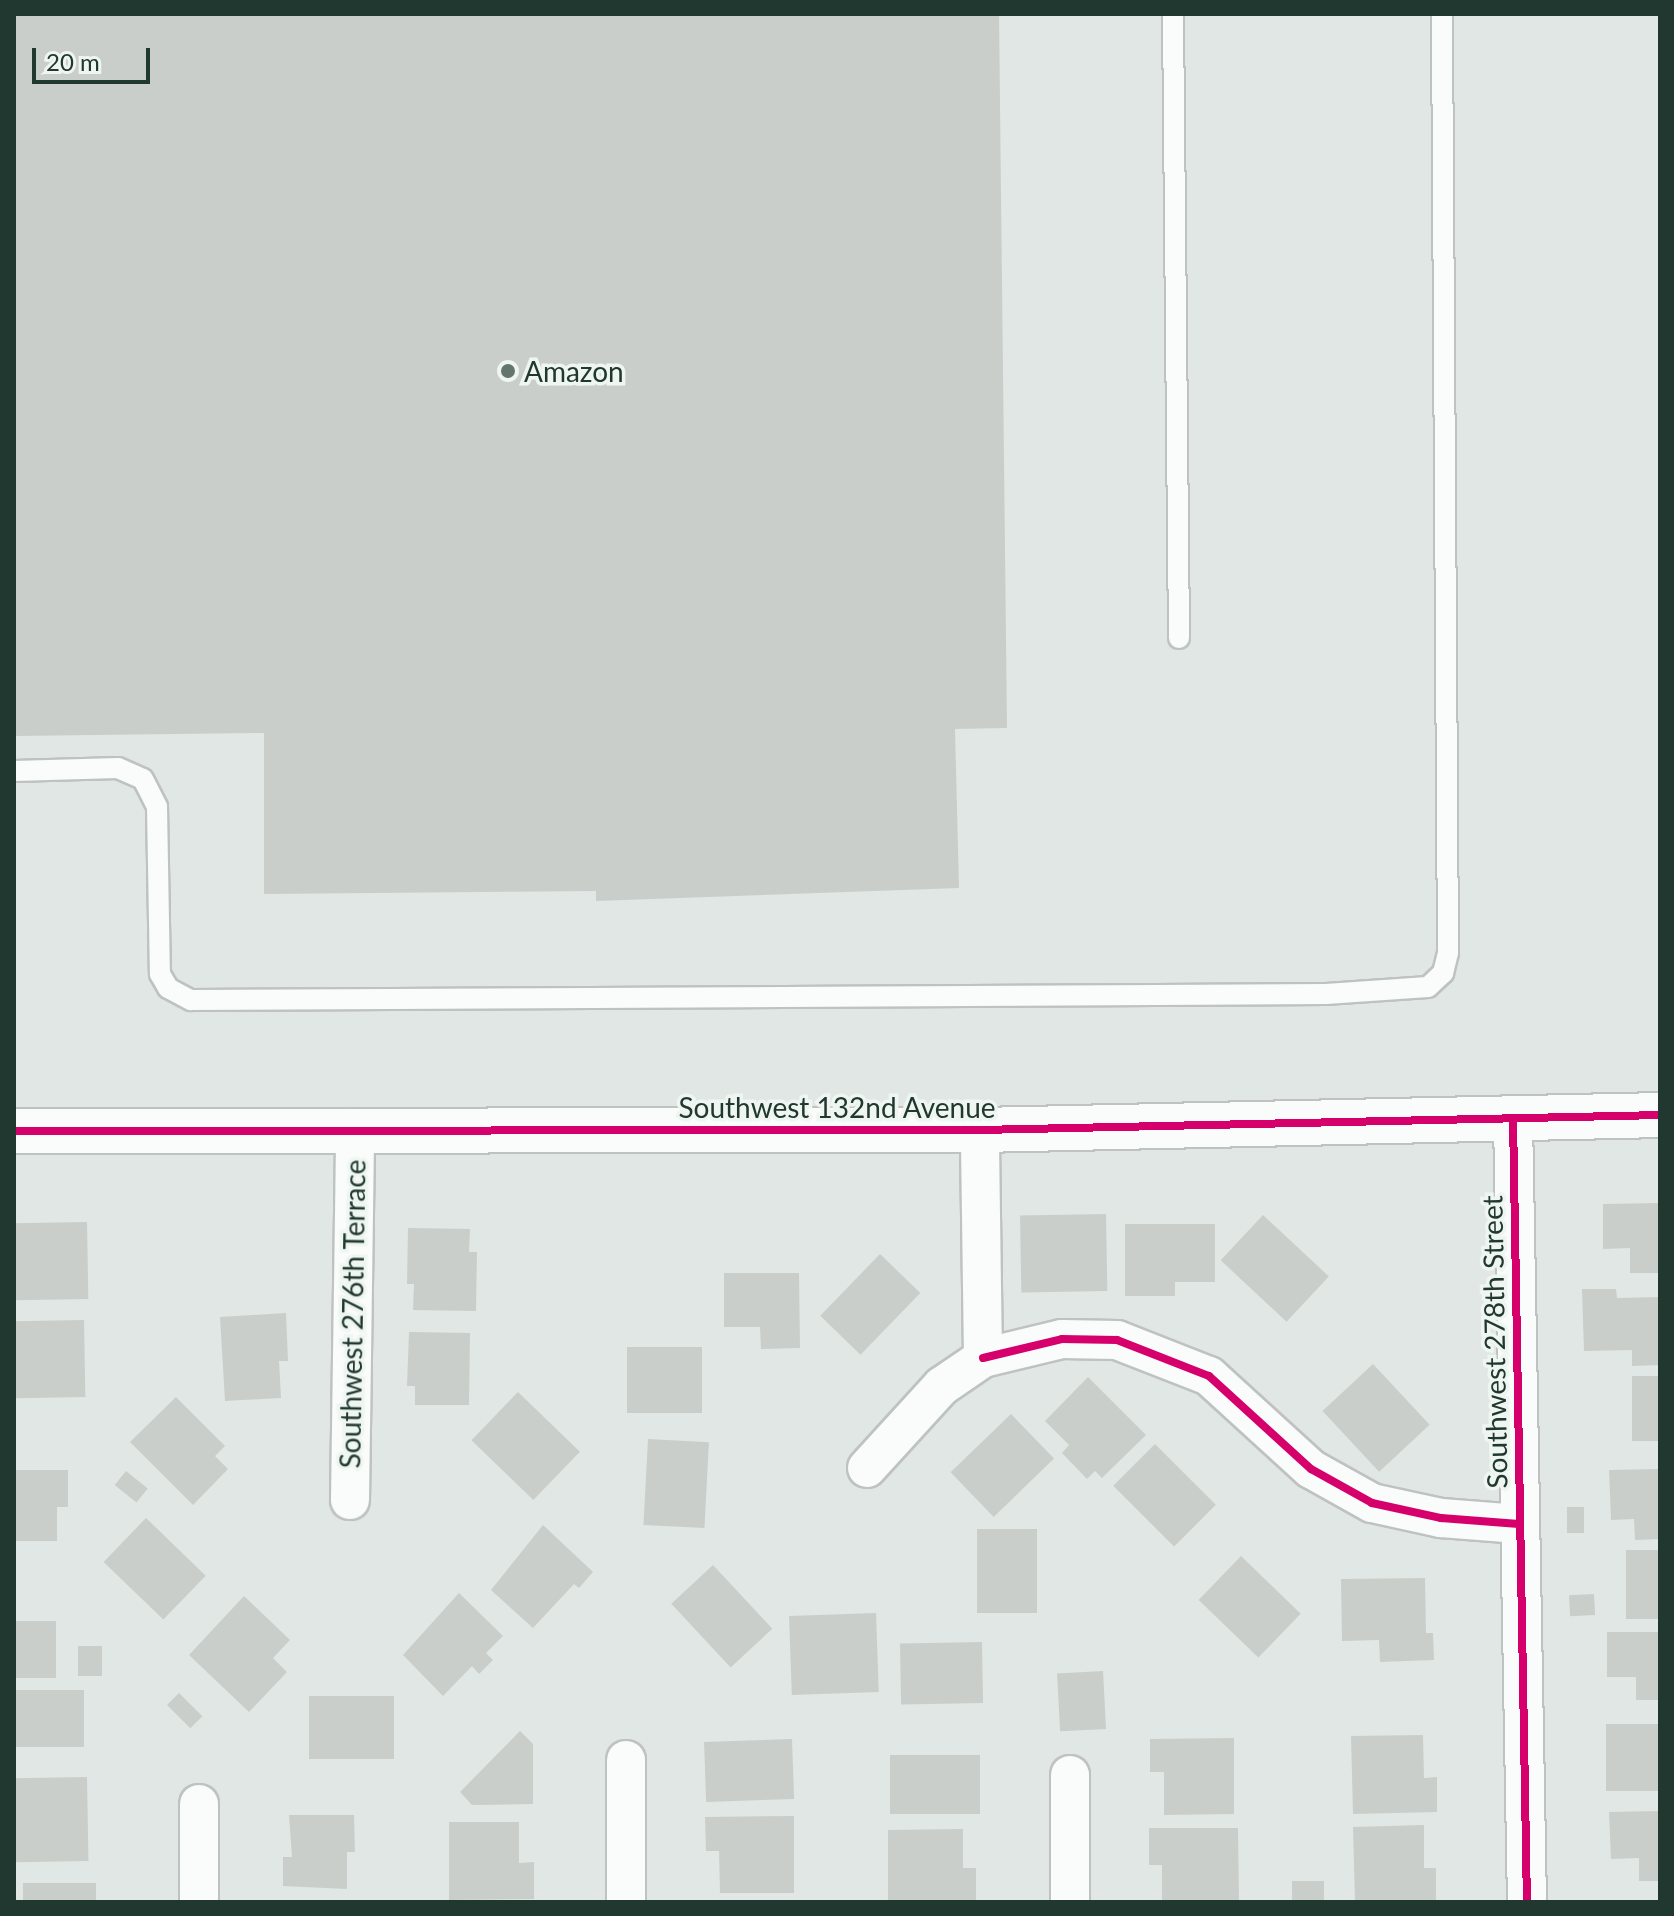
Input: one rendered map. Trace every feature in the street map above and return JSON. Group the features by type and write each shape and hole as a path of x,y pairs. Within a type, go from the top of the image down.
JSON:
{"street":[{"name":"Southwest 132nd Avenue","path":"14,1131 355,1128 980,1130 1660,1115"},
{"name":"Southwest 278th Street","path":"1513,1118 1527,1902"},
{"name":"Southwest 276th Terrace","path":"350,1500 355,1128"},
{"path":"980,1130 983,1358"},
{"path":"867,1468 942,1386 983,1358 1062,1339 1117,1340 1209,1376 1311,1469 1372,1503 1441,1518 1519,1524"},
{"path":"626,1760 626,1902"},
{"path":"1070,1775 1070,1902"},
{"path":"199,1804 199,1902"}],"lane":[{"path":"1173,14 1179,638"},
{"path":"14,771 118,768 143,779 157,807 160,974 179,996 203,1002 1311,994 1428,987 1443,973 1448,953 1442,14"}],"building":[{"name":"Amazon","path":"14,14 999,14 1007,728 955,729 959,888 596,901 596,891 264,894 264,733 14,736"},
{"path":"1660,1203 1660,1273 1630,1273 1630,1248 1603,1249 1603,1204"},
{"path":"1106,1214 1107,1291 1021,1292 1020,1216"},
{"path":"1263,1215 1329,1276 1287,1322 1221,1260"},
{"path":"87,1222 88,1299 15,1300 14,1223"},
{"path":"1125,1224 1215,1224 1215,1282 1175,1282 1175,1296 1125,1296"},
{"path":"408,1228 470,1229 469,1252 477,1252 476,1311 413,1310 414,1284 407,1284"},
{"path":"880,1254 920,1293 861,1355 820,1316"},
{"path":"724,1273 799,1273 800,1348 761,1349 760,1327 724,1327"},
{"path":"1582,1289 1616,1289 1617,1298 1660,1297 1660,1365 1632,1366 1632,1350 1584,1351"},
{"path":"286,1313 288,1361 279,1361 281,1398 225,1401 220,1317"},
{"path":"84,1320 85,1397 15,1398 14,1321"},
{"path":"409,1332 470,1333 469,1405 415,1405 415,1386 407,1386"},
{"path":"627,1347 702,1347 702,1413 627,1413"},
{"path":"1373,1364 1430,1425 1379,1472 1323,1411"},
{"path":"1632,1376 1660,1376 1660,1441 1632,1441"},
{"path":"1088,1377 1146,1435 1102,1478 1095,1471 1087,1479 1062,1453 1069,1445 1045,1421"},
{"path":"518,1392 580,1452 533,1500 471,1440"},
{"path":"176,1397 225,1446 215,1456 228,1469 193,1505 130,1442"},
{"path":"1011,1414 1054,1459 994,1517 951,1472"},
{"path":"648,1439 709,1442 704,1528 643,1525"},
{"path":"1155,1444 1216,1505 1174,1547 1113,1486"},
{"path":"1660,1469 1660,1539 1635,1540 1634,1519 1611,1520 1609,1470"},
{"path":"14,1470 68,1470 68,1507 57,1507 57,1541 14,1541"},
{"path":"126,1471 148,1489 136,1503 115,1485"},
{"path":"1567,1507 1584,1507 1584,1533 1567,1533"},
{"path":"146,1518 206,1576 163,1620 104,1562"},
{"path":"543,1525 593,1572 579,1588 574,1584 533,1628 491,1590"},
{"path":"977,1529 1037,1529 1037,1613 977,1613"},
{"path":"1626,1550 1660,1550 1660,1619 1626,1619"},
{"path":"1241,1556 1301,1614 1258,1658 1199,1600"},
{"path":"713,1565 772,1629 731,1668 671,1604"},
{"path":"1425,1578 1426,1633 1433,1633 1434,1660 1380,1662 1379,1640 1342,1641 1341,1579"},
{"path":"459,1593 503,1636 486,1653 493,1660 479,1674 472,1666 443,1696 403,1655"},
{"path":"1594,1594 1595,1615 1570,1616 1569,1595"},
{"path":"244,1596 290,1640 273,1658 287,1672 249,1712 189,1655"},
{"path":"876,1613 879,1692 792,1695 789,1616"},
{"path":"14,1621 56,1621 56,1678 14,1678"},
{"path":"1607,1632 1660,1632 1660,1700 1636,1700 1636,1677 1607,1677"},
{"path":"982,1642 983,1703 901,1704 900,1643"},
{"path":"78,1646 102,1646 102,1676 78,1676"},
{"path":"1103,1671 1106,1729 1060,1731 1057,1673"},
{"path":"14,1690 84,1690 84,1747 14,1747"},
{"path":"179,1693 202,1716 190,1728 167,1705"},
{"path":"309,1696 394,1696 394,1759 309,1759"},
{"path":"1606,1724 1660,1724 1660,1791 1606,1791"},
{"path":"520,1731 533,1744 533,1804 472,1805 460,1792"},
{"path":"1423,1735 1424,1778 1437,1777 1437,1812 1353,1814 1351,1736"},
{"path":"1234,1738 1234,1814 1164,1815 1164,1772 1150,1772 1150,1739"},
{"path":"792,1739 794,1799 706,1802 704,1742"},
{"path":"890,1755 980,1755 980,1814 890,1814"},
{"path":"87,1777 88,1861 15,1862 14,1778"},
{"path":"1660,1811 1660,1881 1639,1881 1639,1858 1611,1859 1609,1812"},
{"path":"289,1815 354,1815 355,1852 347,1852 347,1889 283,1886 283,1857 292,1857"},
{"path":"794,1816 794,1893 720,1893 719,1851 706,1851 705,1817"},
{"path":"449,1822 519,1822 519,1863 534,1862 534,1899 449,1900"},
{"path":"1424,1825 1424,1868 1436,1868 1436,1901 1355,1902 1353,1827"},
{"path":"1149,1828 1238,1828 1239,1902 1162,1902 1162,1865 1149,1865"},
{"path":"963,1829 963,1868 976,1868 976,1902 888,1902 888,1830"},
{"path":"1292,1881 1324,1881 1324,1902 1292,1902"},
{"path":"23,1883 96,1883 96,1902 23,1902"}],"cycle path":[{"path":"14,1131 980,1130 1660,1115"},
{"path":"1513,1118 1527,1902"},
{"path":"983,1358 1062,1339 1117,1340 1209,1376 1311,1469 1372,1503 1441,1518 1519,1524"}],"place":[{"name":"Amazon","path":"508,371"}]}
